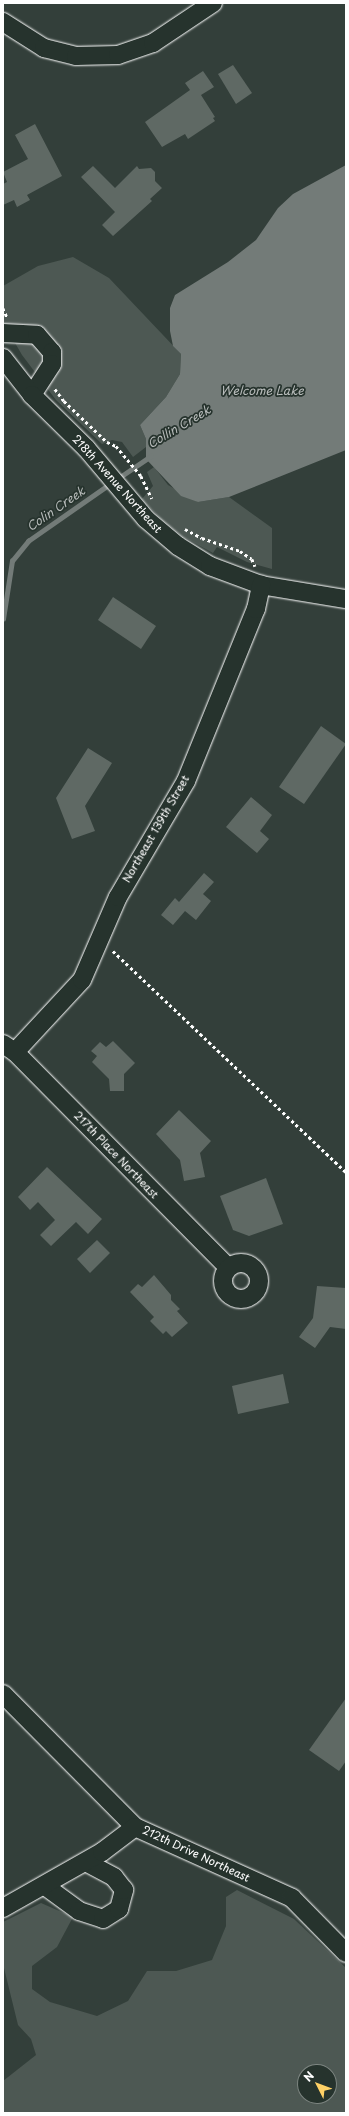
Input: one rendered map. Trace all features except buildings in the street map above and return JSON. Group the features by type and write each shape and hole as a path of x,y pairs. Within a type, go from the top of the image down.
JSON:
{"street":[{"path":"3,22 44,48 76,56 118,55 153,43 213,3"},
{"path":"3,333 37,334 52,352 52,364 32,395"},
{"name":"218th Avenue Northeast","path":"3,358 32,395 101,467 161,533 188,553 210,566 260,585 346,599"},
{"name":"Northeast 139th Street","path":"9,1048 82,980 99,938 142,853 186,781 256,609 260,585"},
{"name":"217th Place Northeast","path":"9,1048 228,1267"},
{"name":"212th Drive Northeast","path":"3,1694 135,1826 292,1898 346,1953"},
{"path":"3,1908 86,1862 135,1826"},
{"path":"45,1886 79,1911 103,1919 119,1909 124,1890 114,1877 86,1862"}],"path":[{"path":"125,455 141,476 155,502"},
{"path":"182,527 202,538 240,551 252,559 260,585"},
{"path":"99,938 346,1172"}],"shaded area":[{"path":"73,257 109,278 181,354 180,374 166,397 140,425 146,439 146,447 133,457 122,442 112,440 102,444 56,400 22,355 3,322 3,286 38,266"},
{"path":"154,467 168,485 198,502 229,497 272,528 272,569 247,562 217,547 213,553 182,536 159,517 142,499 153,486 147,472"},
{"path":"237,1890 294,1919 346,1968 346,2113 3,2113 3,2081 36,2055 31,2039 18,2025 3,1964 3,1922 41,1903 73,1917 57,1947 32,1966 32,1989 50,2002 97,2016 128,2001 147,1971 176,1971 212,1960 226,1926 226,1897"}],"water":[{"name":"Welcome Lake","path":"346,165 346,450 229,497 198,502 181,496 146,459 146,439 140,425 166,397 180,374 181,354 173,346 170,331 170,308 175,295 228,262 256,240 278,208 293,194"}],"waterway":[{"name":"Colin Creek","path":"117,479 151,456"},
{"name":"Colin Creek","path":"3,619 12,561 28,541 111,483"}],"water label":[{"name":"Collin Creek","path":"179,427"}]}
